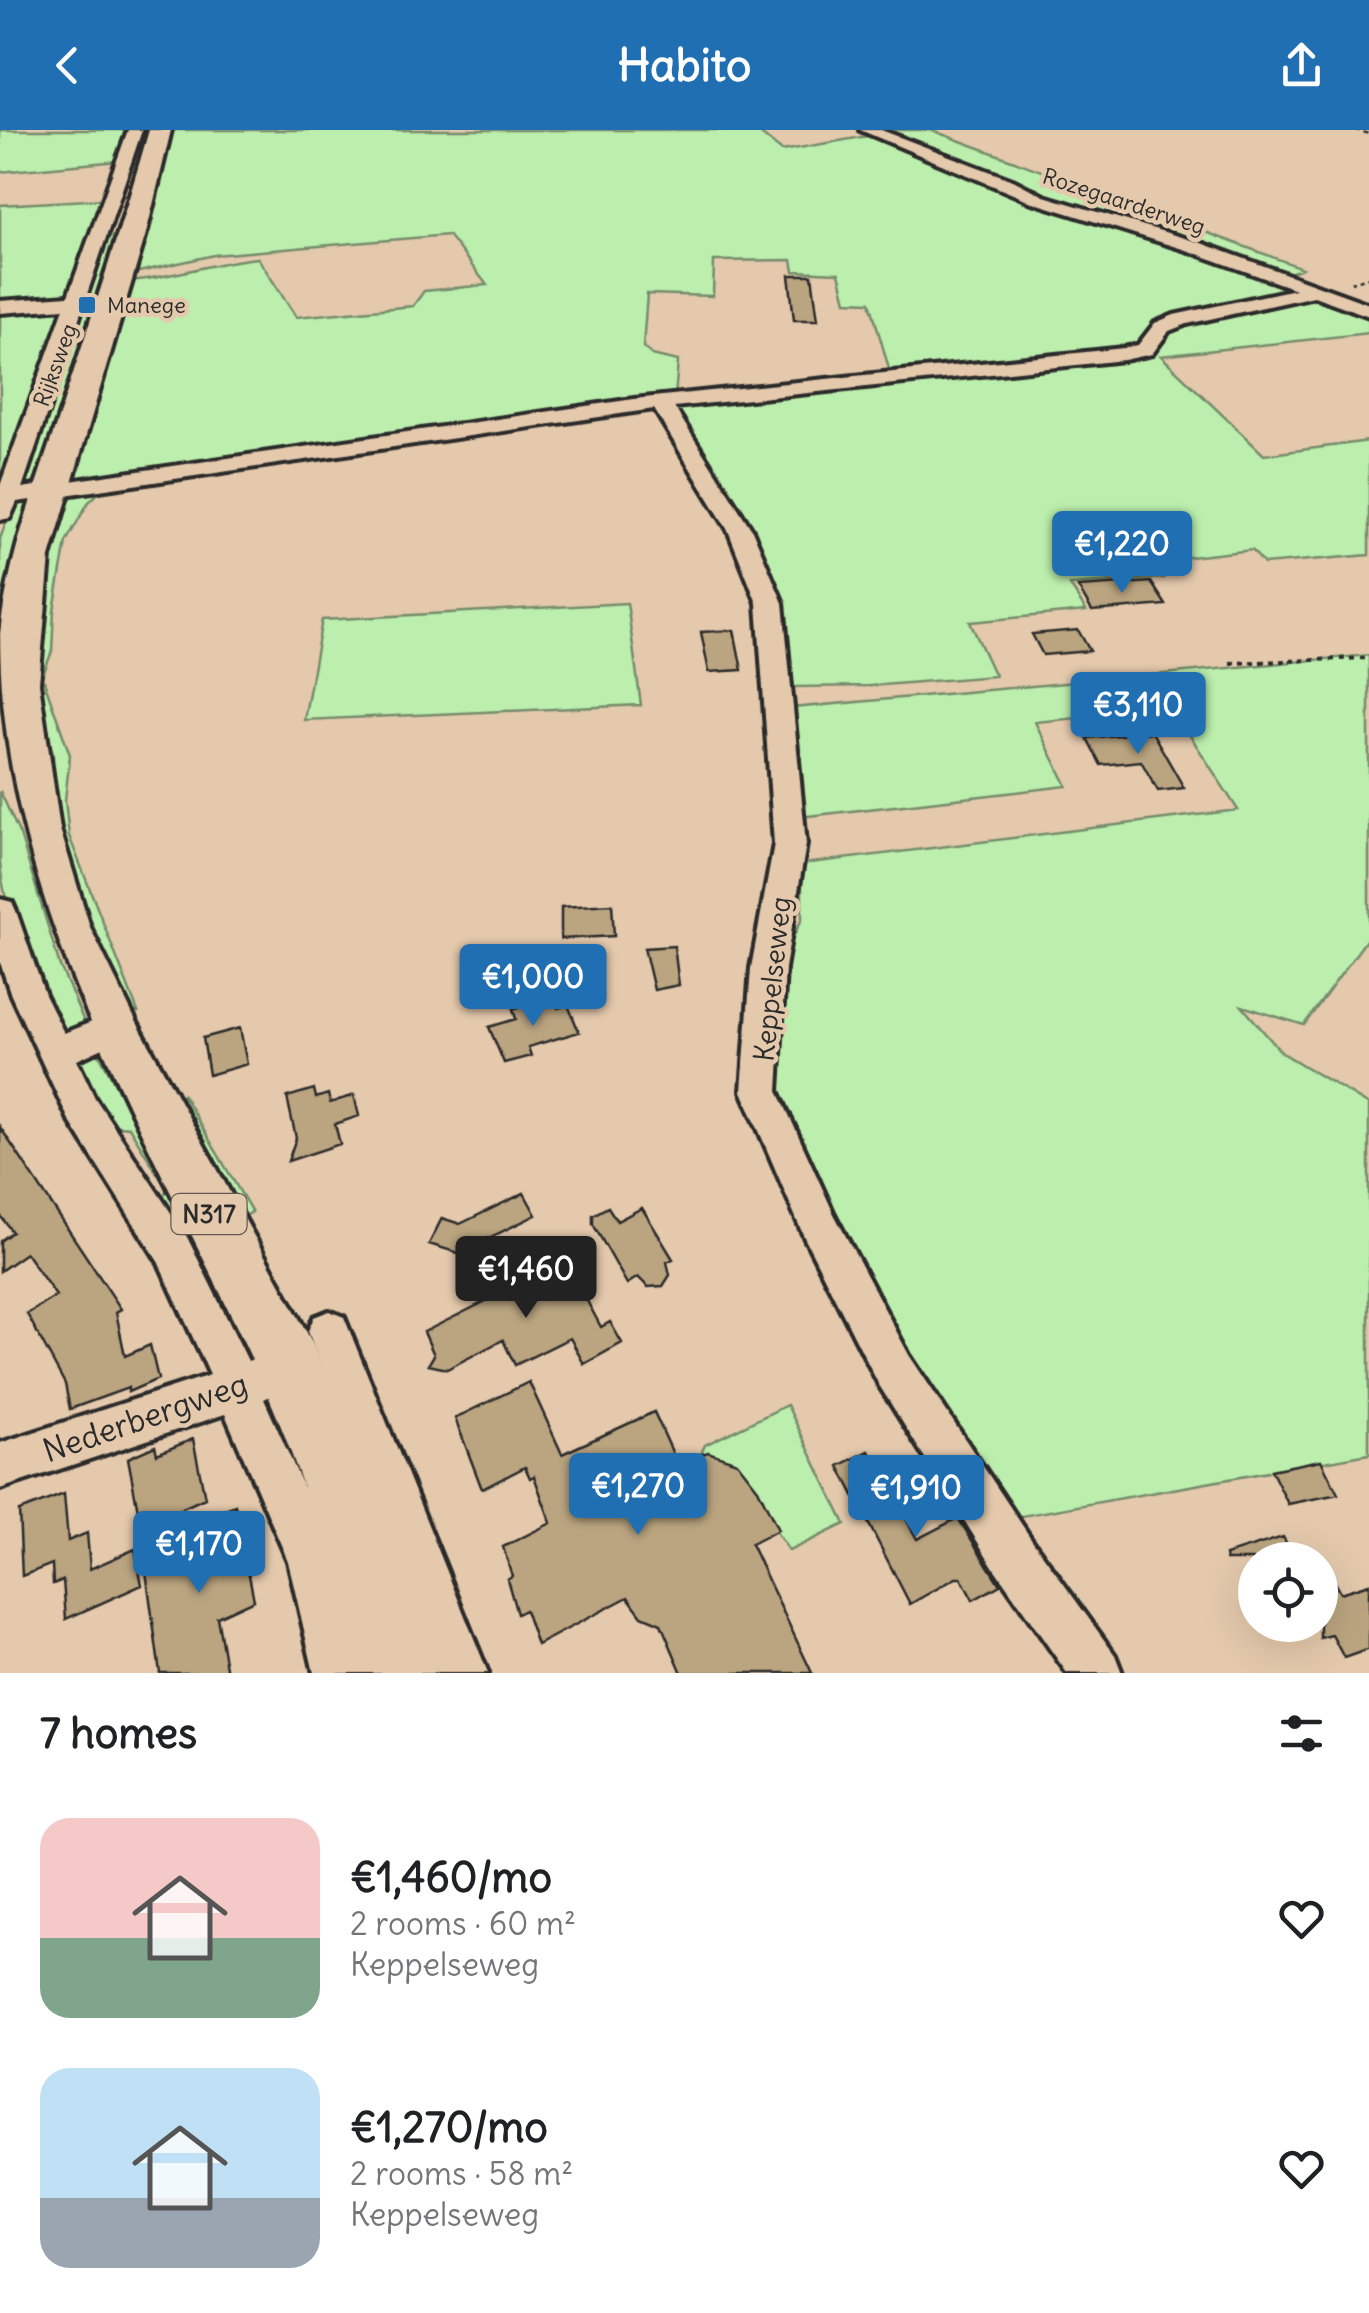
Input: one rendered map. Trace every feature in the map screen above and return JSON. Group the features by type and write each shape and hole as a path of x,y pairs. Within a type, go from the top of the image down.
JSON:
{"main road":[{"name":"Rijksweg","path":"112,1028 65,927 36,829 18,654 32,557 118,231 160,130"},
{"name":"N317","path":"112,1028 285,1361 362,1554 399,1673"}],"street":[{"name":"Rijksweg","path":"2,504 78,301 118,231 136,130"},
{"name":"Rozegaarderweg","path":"867,130 1009,184 1038,199 1194,247 1369,310"},
{"path":"51,491 662,403 1124,354 1145,350 1162,327 1181,319 1314,291"},
{"path":"0,307 78,301"},
{"name":"Keppelseweg","path":"662,403 740,530 770,602 779,668 790,844 768,968 760,1091 818,1226 894,1370 1012,1554 1097,1673"},
{"name":"Rijksweg","path":"2,504 51,491"},
{"path":"0,911 28,995 82,1109 174,1250 285,1361 463,1673"},
{"path":"56,1053 112,1028"},
{"path":"285,1361 260,1450 311,1558 339,1673"},
{"name":"Nederbergweg","path":"0,1466 285,1361"}],"path":[{"path":"1356,130 1369,134"},
{"path":"1230,663 1369,658"}],"green space":[{"path":"0,130 129,130 118,161 0,172"},
{"path":"166,130 756,130 782,151 879,134 1037,197 1180,242 1298,290 1170,318 1139,348 891,376 870,302 846,301 839,273 794,271 792,260 714,261 713,296 647,294 643,347 652,355 678,361 675,398 78,482 71,478 128,281 258,258 296,317 413,306 424,291 487,285 448,235 214,255 130,274"},
{"path":"878,130 931,130 1302,268 1283,276 1060,201 992,171"},
{"path":"105,199 73,292 60,297 0,302 0,205"},
{"path":"118,237 44,486 15,493 105,238"},
{"path":"1317,295 1369,314 1369,333 1161,356 1264,455 1369,441 1369,555 1264,564 1252,550 1154,561 1164,578 1070,585 1086,611 970,622 995,676 870,686 794,687 782,621 672,409 676,404 1129,357 1169,329 1192,321"},
{"path":"69,304 0,492 0,308"},
{"path":"101,490 88,503 66,542 54,610 52,651 43,675 33,677 34,615 63,496"},
{"path":"27,499 33,509 4,683 0,683 0,539 12,505"},
{"path":"627,603 641,705 304,720 322,620"},
{"path":"1369,655 1369,936 1304,1025 1242,1006 1281,1052 1369,1105 1369,1454 1011,1518 857,1288 792,1142 773,1064 777,969 802,919 802,864 1238,810 1173,709 1035,722 1067,786 799,817 792,708"},
{"path":"44,681 70,755 65,800 69,836 138,1012 124,1014 56,841 53,752 41,722 34,683"},
{"path":"0,791 20,835 60,966 88,1031 61,1042 8,908 0,862"},
{"path":"94,1044 194,1234 189,1236 174,1211 159,1206 167,1189 129,1127 109,1125 68,1056"},
{"path":"183,1095 252,1212 238,1220 177,1102"},
{"path":"787,1405 845,1524 789,1551 772,1526 699,1458 705,1445"}],"building":[{"path":"789,275 812,275 818,320 794,320"},
{"path":"1151,582 1166,605 1092,611 1078,587"},
{"path":"734,630 742,670 709,672 701,632"},
{"path":"1078,630 1090,651 1043,655 1032,634"},
{"path":"1152,732 1184,788 1158,791 1141,761 1101,765 1087,738"},
{"path":"612,904 614,936 561,939 561,907"},
{"path":"674,946 679,985 654,990 644,948"},
{"path":"554,997 558,1008 568,1005 579,1032 528,1047 531,1056 504,1063 489,1027 516,1019 513,1009"},
{"path":"240,1028 247,1064 209,1075 203,1038"},
{"path":"314,1089 316,1098 328,1094 330,1103 354,1095 359,1116 335,1124 340,1144 288,1161 296,1138 287,1097"},
{"path":"0,1127 121,1309 116,1312 125,1356 150,1345 158,1379 70,1409 65,1384 27,1314 56,1296 26,1253 0,1271 0,1241 12,1232 0,1215"},
{"path":"524,1193 536,1215 458,1253 429,1244 442,1218 460,1224"},
{"path":"608,1207 617,1221 642,1208 673,1259 667,1262 670,1275 663,1286 648,1287 638,1277 627,1284 593,1224 593,1215"},
{"path":"562,1254 601,1327 610,1322 622,1343 584,1364 570,1338 515,1365 503,1340 447,1369 428,1365 434,1355 424,1332 508,1290 505,1284"},
{"path":"529,1382 562,1454 654,1412 677,1463 708,1452 737,1462 758,1489 778,1530 751,1544 812,1673 682,1673 661,1624 642,1616 628,1597 537,1645 525,1610 517,1614 503,1547 551,1523 534,1476 530,1478 525,1467 482,1489 455,1418"},
{"path":"193,1439 205,1498 141,1527 128,1458 155,1446 157,1454"},
{"path":"869,1451 917,1539 958,1518 1000,1585 973,1600 961,1578 956,1578 910,1604 839,1466"},
{"path":"1321,1460 1338,1494 1288,1504 1271,1470"},
{"path":"64,1494 68,1541 87,1533 90,1569 135,1549 142,1585 66,1619 63,1580 53,1584 52,1564 22,1576 19,1511"},
{"path":"235,1505 254,1600 217,1617 227,1673 160,1673 146,1571 195,1550 190,1524"},
{"path":"1238,1551 1238,1560 1226,1560 1225,1555"},
{"path":"1369,1584 1369,1649 1344,1658 1336,1642 1338,1589 1340,1593"}],"place":[{"name":"Manege","path":"87,305"}]}
